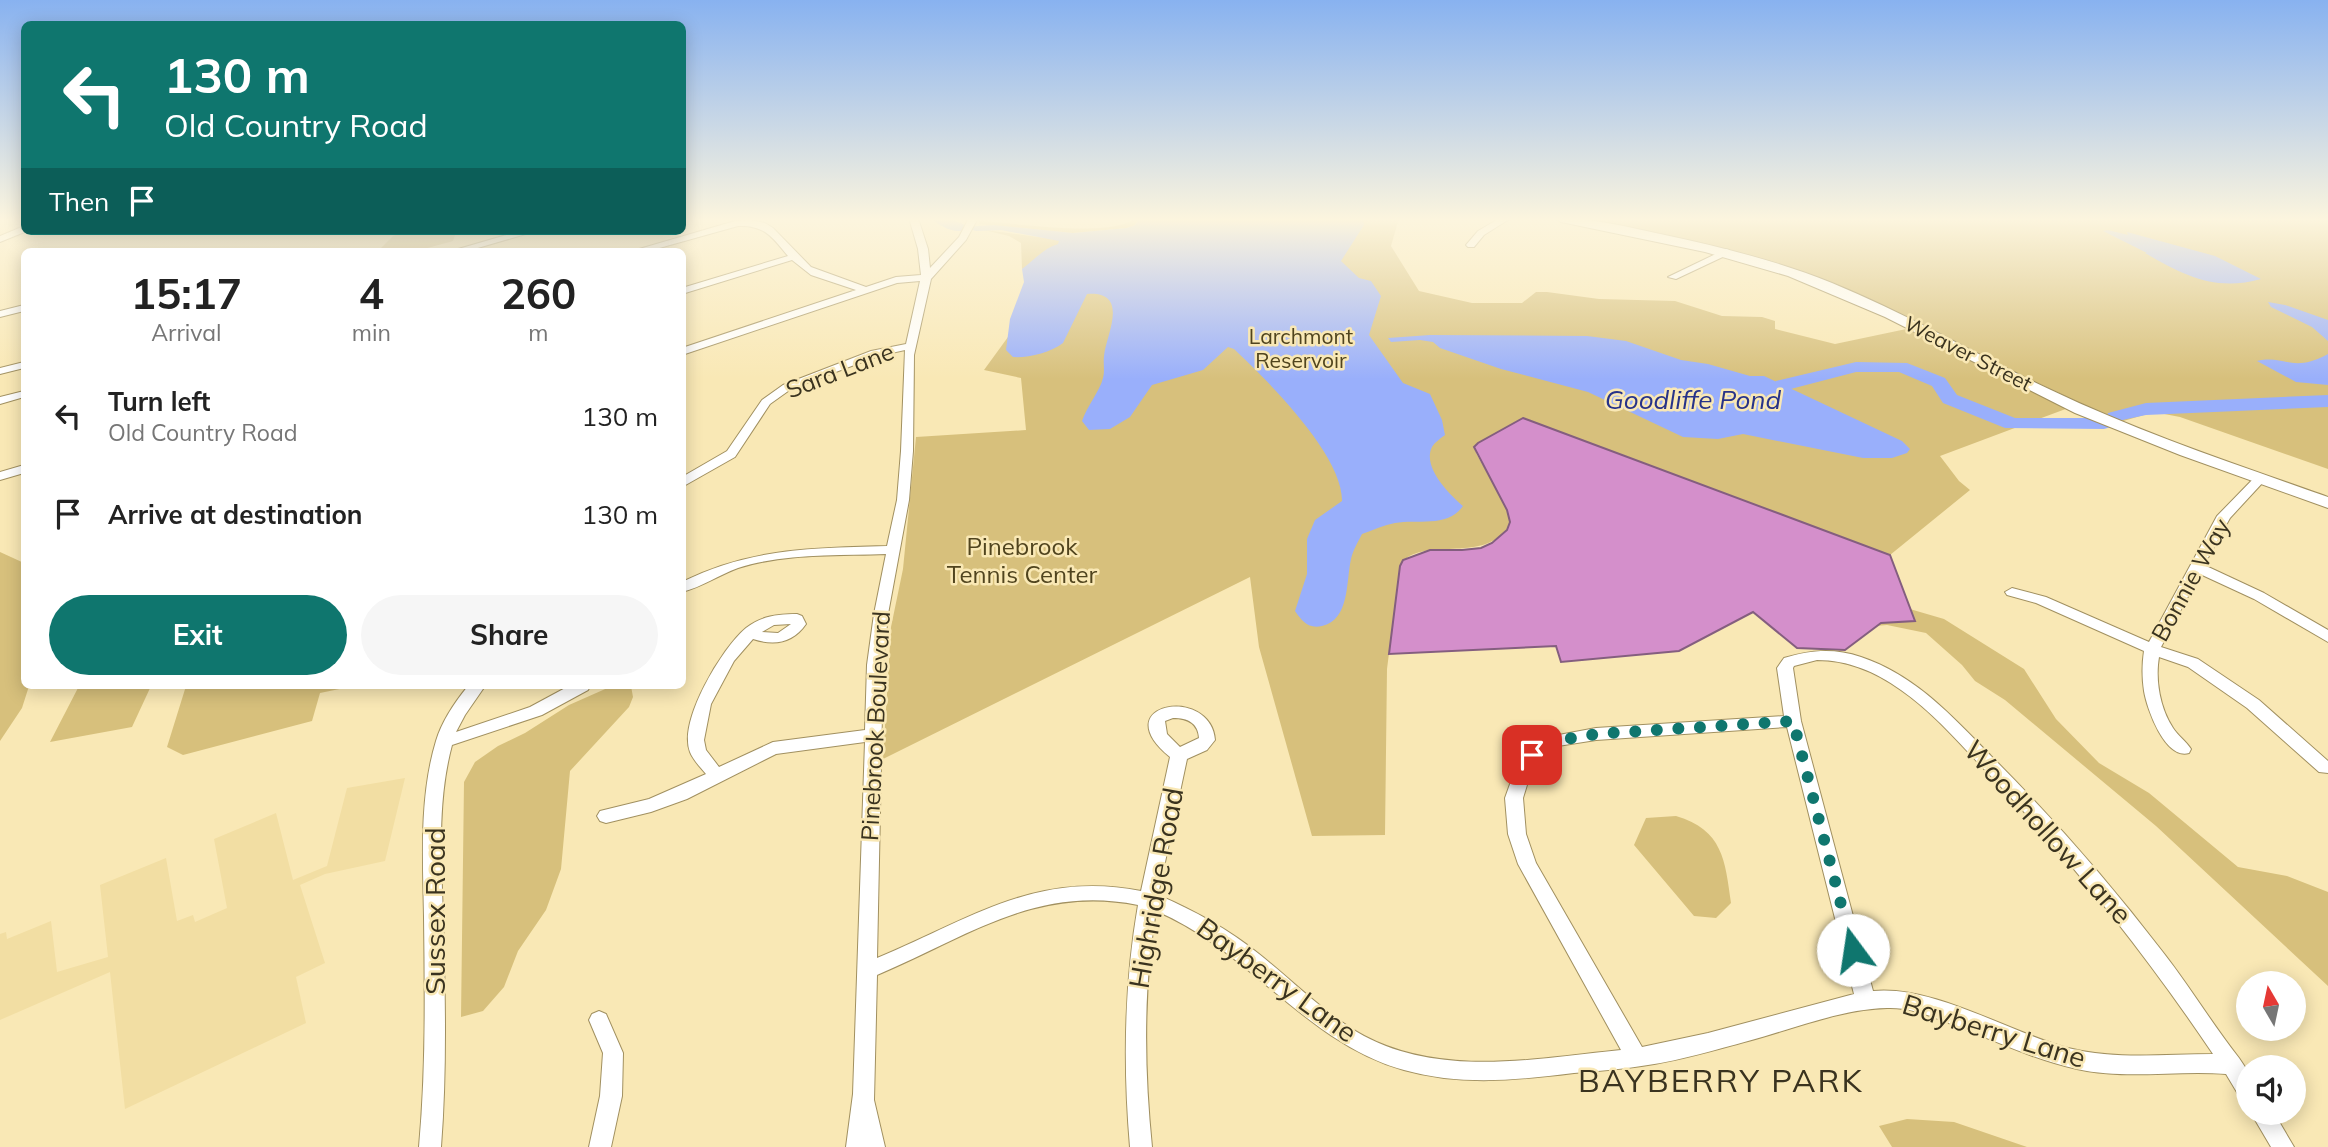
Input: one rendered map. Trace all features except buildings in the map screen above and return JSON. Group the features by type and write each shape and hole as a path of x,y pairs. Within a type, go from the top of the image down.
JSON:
{"main road":[{"name":"Weaver Street","path":"1785,272 1828,286 1913,325 2086,413 2328,503"}],"street":[{"path":"686,290 746,272"},
{"path":"815,272 866,290"},
{"name":"Pinebrook Boulevard","path":"857,1147 863,1094 872,735 878,638 906,470 910,346 925,272"},
{"name":"Pinebrook Boulevard","path":"926,278 932,272"},
{"path":"1673,277 1685,272"},
{"path":"686,351 902,279 926,278"},
{"path":"0,314 21,309"},
{"name":"Sara Lane","path":"686,481 731,454 766,402 787,387 875,353 910,346"},
{"path":"0,372 21,366"},
{"path":"0,401 21,395"},
{"path":"0,476 21,470"},
{"name":"Bonnie Way","path":"2260,479 2224,516 2152,649 2206,670 2253,704 2325,768"},
{"path":"686,585 721,568 767,556 802,552 894,550"},
{"path":"2195,566 2259,596 2328,637"},
{"path":"2012,592 2062,608 2152,649 2149,665 2160,724 2183,749"},
{"path":"716,775 698,752 696,740 703,704 728,658 751,632"},
{"name":"Woodhollow Lane","path":"1793,721 1785,668 1789,662 1811,653 1854,660 1896,679 1949,723 2017,792 2111,898 2236,1071"},
{"name":"Sussex Road","path":"430,1147 435,1104 433,861 437,779 444,742 462,704 474,689"},
{"path":"444,742 536,711 576,689"},
{"path":"1636,1056 1527,864 1517,834 1514,798 1525,763 1532,755 1554,741 1596,734 1793,721 1866,1001"},
{"path":"606,816 651,805 681,794 773,748 872,735"},
{"name":"Highridge Road","path":"1141,1147 1135,1095 1137,1000 1148,898 1179,755"},
{"name":"Bayberry Lane","path":"866,971 1009,905 1049,896 1088,892 1122,893 1148,898 1181,911 1222,934 1348,1037 1397,1058 1429,1067 1515,1071 1657,1054 1866,1001 1890,999 1924,1004 2049,1052 2081,1061 2113,1065 2204,1062 2232,1065"},
{"path":"599,1020 613,1053 611,1096 600,1147"},
{"name":"Pinebrook Boulevard","path":"863,1094 874,1147"},
{"path":"2269,1125 2283,1147"}],"shaded area":[{"path":"405,778 385,861 325,874 300,885 325,963 296,977 306,1023 125,1109 110,972 0,1020 0,934 6,932 7,939 51,921 57,972 108,957 100,885 166,858 177,921 193,915 195,922 227,908 214,839 276,813 293,880 327,866 347,788"}],"green space":[{"name":"Larchmont Reservoir","path":"1032,272 1407,272 1419,291 1472,303 1522,303 1536,292 1599,299 1675,301 1722,316 1762,317 1775,321 1775,329 1835,344 1911,328 2071,407 1940,456 1959,481 1970,490 1890,555 1523,418 1478,443 1474,447 1477,455 1504,502 1509,524 1500,536 1488,543 1475,547 1418,552 1408,557 1400,566 1387,669 1385,835 1312,836 1259,647 1250,577 883,759 891,627 903,569 916,437 1026,430 1021,378 984,370 1008,337"},
{"path":"1793,272 2328,272 2328,469 2180,417 2154,412 2120,422 1822,281"},
{"path":"0,552 21,562 21,689 28,689 22,708 0,741"},
{"path":"1879,600 1944,619 2024,669 2056,719 2099,763 2149,793 2238,867 2287,876 2328,892 2328,986 2156,826 2005,700 1975,681 1962,665 1926,633 1887,625 1863,627"},
{"path":"77,689 150,689 132,727 50,742"},
{"path":"185,689 339,689 320,693 312,721 183,755 167,747"},
{"path":"605,689 632,689 633,697 629,707 570,771 561,869 546,910 518,951 504,987 483,1011 461,1017 464,782 475,762 569,705"},
{"path":"1676,816 1704,829 1719,849 1731,903 1716,918 1694,916 1634,845 1646,818"},
{"path":"1907,1119 1954,1122 2027,1147 1892,1147 1879,1126"}],"water":[{"path":"1022,272 1352,272 1359,278 1371,281 1381,296 1369,335 1403,383 1430,394 1442,420 1445,435 1432,447 1431,463 1438,480 1463,506 1457,513 1441,520 1395,523 1362,534 1352,556 1345,599 1338,616 1322,626 1309,625 1295,611 1307,574 1307,539 1315,520 1342,501 1339,483 1330,462 1301,419 1265,379 1234,349 1228,347 1203,370 1152,385 1130,417 1110,429 1089,430 1082,421 1103,378 1104,356 1113,316 1112,307 1108,299 1087,294 1063,343 1039,354 1013,357 1006,350 1010,319 1024,282"},
{"path":"2181,272 2246,272 2261,279 2229,284"},
{"path":"2268,302 2328,320 2328,341 2312,327 2271,307"},
{"name":"Goodliffe Pond","path":"1430,335 1587,336 1626,341 1681,360 1708,364 1750,376 1764,376 1902,441 1910,449 1907,453 1892,458 1863,458 1743,434 1718,439 1683,437 1588,392 1501,369 1440,348 1433,342 1391,342 1388,338"},
{"path":"2328,354 2328,385 2296,382 2257,361 2305,363"}],"waterway":[{"path":"1783,385 1856,367 1901,367 1939,382 1950,399 2012,424 2104,423"},
{"path":"2115,417 2146,409 2328,401"}],"district":[{"name":"BAYBERRY PARK","path":"1721,1081"}],"route":[{"path":"1532,755 1554,741 1596,734 1793,721 1853,950"}],"park label":[{"name":"Pinebrook Tennis Center","path":"1022,561"}]}
